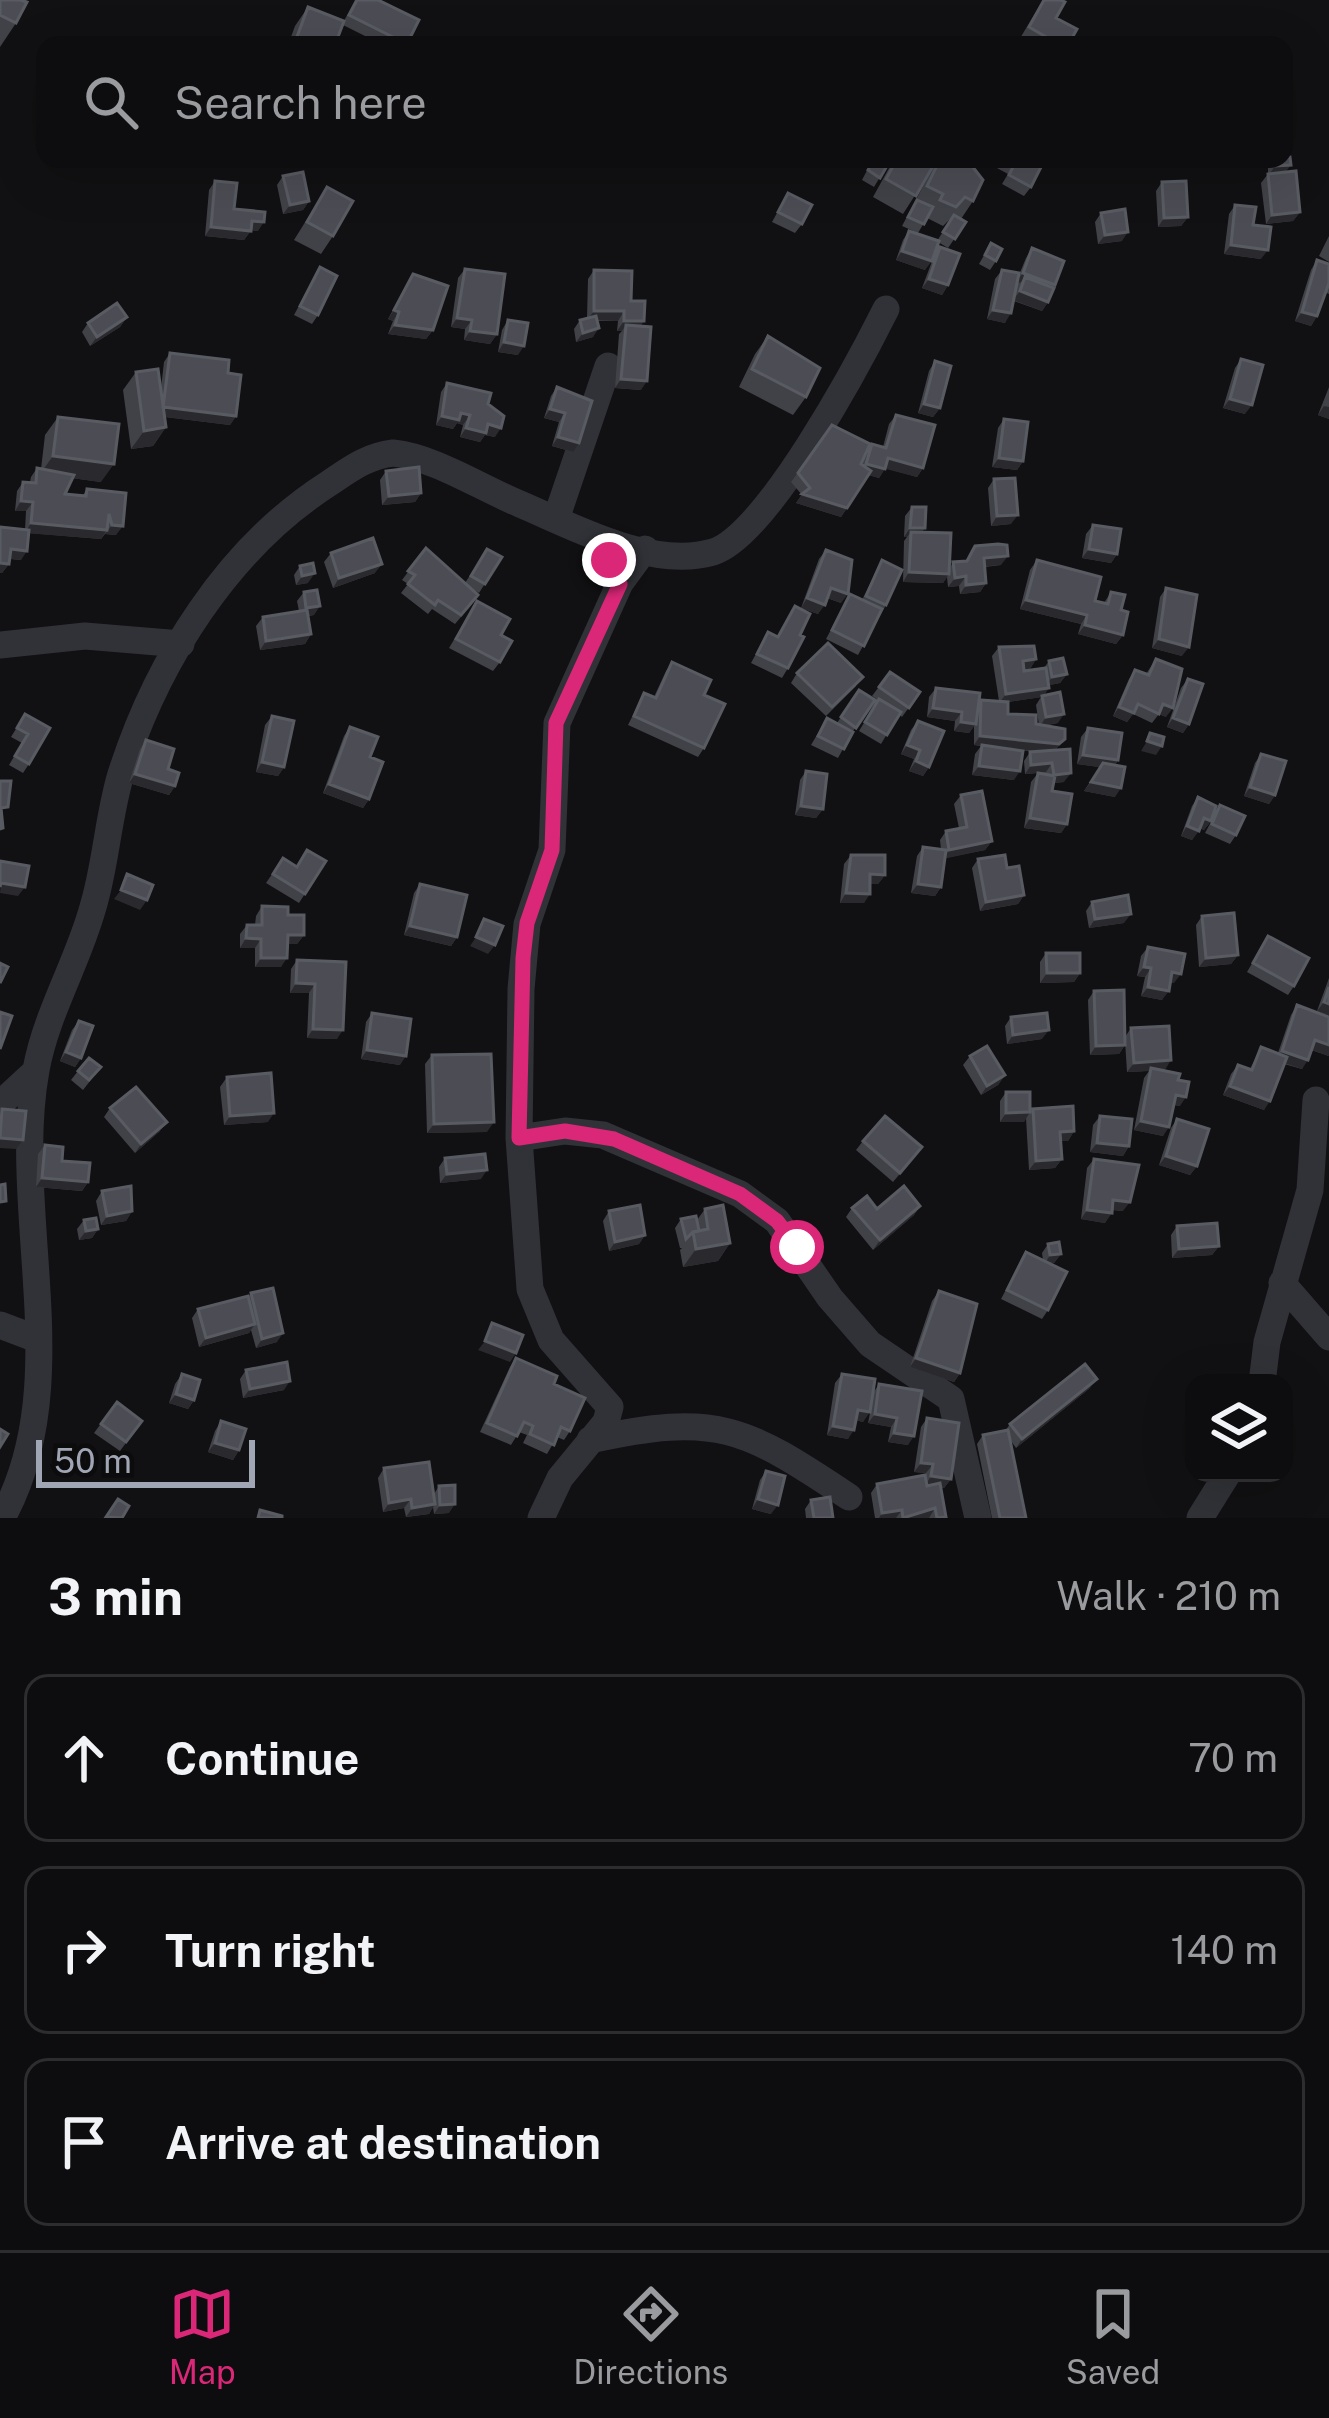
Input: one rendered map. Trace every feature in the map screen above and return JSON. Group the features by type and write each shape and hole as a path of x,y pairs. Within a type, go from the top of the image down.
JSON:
{"street":[{"path":"2,1518 17,1482 31,1420 37,1339 29,1198 36,1071 93,907 125,763 182,644 217,588 263,534 310,495 372,457 410,456 598,537 645,549 689,555 733,542 832,413 886,309"},
{"path":"556,519 608,366"},
{"path":"598,537 620,584"},
{"path":"541,1518 560,1478 606,1421 610,1404 562,1354 536,1307 526,1269 519,1138 523,958 527,923 552,850 556,723 620,584 645,549"},
{"path":"0,645 66,636 182,644"},
{"path":"0,1104 36,1071"},
{"path":"1264,1374 1282,1283 1310,1190 1316,1100"},
{"path":"519,1138 565,1131 603,1135 759,1206 789,1236 830,1298 870,1344 951,1399 978,1518"},
{"path":"1282,1283 1329,1337"},
{"path":"0,1324 37,1339"},
{"path":"590,1440 659,1426 720,1426 768,1445 849,1497"},
{"path":"1200,1518 1222,1482"}],"building":[{"path":"0,0 27,2 16,23 0,15"},
{"path":"357,0 378,0 419,20 411,36 391,36 349,15"},
{"path":"1044,0 1061,0 1065,2 1056,18 1077,29 1073,36 1044,36 1029,27"},
{"path":"308,7 344,21 338,36 297,36"},
{"path":"869,168 886,168 880,178"},
{"path":"892,168 932,168 916,196 886,179"},
{"path":"936,168 974,168 983,180 973,201 965,197 956,207 940,200 943,194 927,186"},
{"path":"1012,168 1040,168 1031,187 1009,175"},
{"path":"1296,171 1300,212 1272,215 1268,174"},
{"path":"303,172 309,201 290,205 283,176"},
{"path":"215,181 237,183 234,209 265,212 264,222 252,221 251,231 211,227"},
{"path":"1186,181 1188,217 1164,218 1162,182"},
{"path":"327,187 353,201 333,236 307,222"},
{"path":"788,193 812,205 802,224 778,212"},
{"path":"917,200 933,207 924,224 908,217"},
{"path":"1235,205 1256,207 1253,225 1271,227 1268,250 1231,245"},
{"path":"1125,209 1128,232 1105,235 1101,213"},
{"path":"954,215 966,222 955,239 943,232"},
{"path":"909,231 939,241 932,261 902,251"},
{"path":"991,243 1002,249 996,261 985,255"},
{"path":"940,247 960,254 948,285 929,279"},
{"path":"1032,248 1064,261 1055,285 1023,273"},
{"path":"1317,260 1329,264 1329,283 1317,316 1302,312"},
{"path":"320,267 337,276 318,315 300,306"},
{"path":"465,269 505,274 497,334 470,331 472,320 457,318"},
{"path":"594,270 632,271 631,301 645,301 644,321 624,321 624,311 594,311"},
{"path":"1002,270 1019,273 1011,313 993,310"},
{"path":"413,274 448,286 433,330 395,325 399,312 394,310"},
{"path":"1025,277 1054,288 1048,302 1020,291"},
{"path":"117,303 127,317 97,337 88,323"},
{"path":"596,316 599,328 583,333 580,320"},
{"path":"508,320 528,323 524,346 504,342"},
{"path":"626,325 651,327 647,381 621,379"},
{"path":"768,336 820,368 806,397 752,369"},
{"path":"170,353 229,360 228,373 241,375 236,416 163,407"},
{"path":"1241,359 1263,365 1252,405 1230,399"},
{"path":"935,361 951,366 940,408 924,404"},
{"path":"158,369 166,427 144,431 136,372"},
{"path":"447,383 491,393 488,404 504,416 501,428 488,424 486,433 466,428 470,415 461,413 459,420 442,416"},
{"path":"557,387 592,401 579,443 558,437 565,413 550,409"},
{"path":"896,415 935,425 923,468 888,458 885,469 866,464 872,444 886,448"},
{"path":"58,417 119,424 114,464 53,456"},
{"path":"1004,419 1028,422 1023,461 999,458"},
{"path":"832,425 870,444 861,464 871,471 847,508 802,494 810,488 798,473"},
{"path":"419,467 421,493 389,496 386,471"},
{"path":"37,468 74,475 65,494 86,496 87,489 126,493 123,526 112,525 109,514 107,530 31,523 33,502 21,501 23,482 36,483"},
{"path":"1015,478 1018,515 997,516 994,479"},
{"path":"912,507 926,507 925,528 910,528"},
{"path":"1093,525 1121,529 1117,554 1089,549"},
{"path":"0,527 29,530 27,551 11,549 9,564 0,563"},
{"path":"911,532 951,533 949,574 909,572"},
{"path":"373,538 382,564 339,578 331,553"},
{"path":"1007,545 1008,556 984,558 986,583 966,585 966,576 955,578 953,562 967,561 975,546"},
{"path":"426,548 478,595 461,615 438,600 435,605 408,584 415,575 408,571"},
{"path":"487,549 502,557 485,584 471,576"},
{"path":"826,550 852,560 848,594 831,588 825,605 807,598"},
{"path":"882,560 902,570 886,605 866,596"},
{"path":"1037,560 1101,577 1095,601 1108,604 1111,592 1125,595 1121,610 1128,612 1123,635 1085,625 1087,615 1026,600"},
{"path":"313,563 315,573 302,576 300,566"},
{"path":"1166,588 1197,595 1189,647 1159,639"},
{"path":"317,590 320,606 306,608 304,592"},
{"path":"850,594 882,609 864,646 832,630"},
{"path":"477,601 510,619 501,635 512,641 500,662 456,639"},
{"path":"795,606 810,614 788,668 757,654 768,632 778,637"},
{"path":"307,610 311,634 266,641 263,617"},
{"path":"828,643 863,677 832,707 797,673"},
{"path":"1034,646 1036,659 1023,661 1024,671 1046,668 1049,688 1006,694 999,647"},
{"path":"1063,658 1067,674 1052,677 1049,661"},
{"path":"1156,659 1182,669 1173,708 1163,704 1159,714 1138,704 1134,713 1119,707 1135,670 1149,675"},
{"path":"672,662 711,680 704,695 725,704 704,748 634,716 644,693 656,698"},
{"path":"890,672 920,692 909,708 879,687"},
{"path":"1188,679 1203,684 1189,724 1173,718"},
{"path":"936,688 980,693 976,724 961,722 962,712 933,708"},
{"path":"859,690 875,700 856,728 841,717"},
{"path":"1060,692 1064,714 1046,717 1042,696"},
{"path":"879,699 901,712 887,735 865,722"},
{"path":"981,700 1008,702 1008,714 1036,715 1036,724 1065,729 1065,739 1059,744 980,736"},
{"path":"25,714 50,728 29,764 15,756 28,734 17,728"},
{"path":"272,716 294,721 284,767 262,762"},
{"path":"827,718 853,732 844,749 818,736"},
{"path":"918,721 944,731 929,767 916,761 920,750 907,745"},
{"path":"350,727 378,737 370,757 383,762 369,799 329,784"},
{"path":"1088,728 1122,733 1118,760 1083,755"},
{"path":"1150,733 1164,737 1162,746 1147,741"},
{"path":"146,740 174,749 168,769 179,773 175,786 135,774"},
{"path":"982,745 1023,751 1020,771 979,766"},
{"path":"1070,749 1071,773 1054,775 1052,763 1031,765 1030,752"},
{"path":"1261,754 1286,761 1275,795 1250,787"},
{"path":"1103,763 1125,767 1121,788 1091,782"},
{"path":"806,771 827,774 823,809 801,806"},
{"path":"1038,773 1055,776 1052,791 1072,794 1067,824 1030,818"},
{"path":"0,781 11,781 8,807 1,808 0,829"},
{"path":"982,791 992,841 949,850 946,831 967,827 961,795"},
{"path":"1198,797 1216,806 1211,821 1204,818 1199,831 1187,826"},
{"path":"1220,805 1245,816 1236,835 1212,824"},
{"path":"923,847 946,850 941,887 918,884"},
{"path":"307,850 326,861 305,894 273,874 283,858 297,867"},
{"path":"851,855 885,855 885,875 870,874 870,894 846,893"},
{"path":"1005,855 1007,868 1019,866 1024,895 986,902 978,859"},
{"path":"0,861 29,866 25,887 1,883 0,887"},
{"path":"127,874 153,885 147,900 121,890"},
{"path":"420,884 467,895 457,937 410,926"},
{"path":"1128,895 1131,914 1095,919 1092,902"},
{"path":"262,906 288,907 288,915 304,915 304,935 288,935 287,958 261,958 261,939 246,938 247,925 262,925"},
{"path":"1234,913 1238,955 1206,958 1202,916"},
{"path":"484,919 503,926 495,945 476,937"},
{"path":"1268,936 1309,958 1294,986 1253,963"},
{"path":"1148,947 1185,954 1181,974 1172,972 1169,991 1148,987 1151,968 1144,967"},
{"path":"1046,953 1080,953 1080,973 1047,973"},
{"path":"297,960 346,962 343,1030 313,1029 315,984 296,983"},
{"path":"1124,990 1125,1045 1096,1046 1094,991"},
{"path":"1297,1005 1329,1017 1329,1045 1315,1040 1308,1060 1282,1051"},
{"path":"0,1012 12,1016 0,1049"},
{"path":"372,1013 411,1019 406,1056 367,1050"},
{"path":"1047,1013 1049,1030 1013,1035 1011,1017"},
{"path":"79,1021 93,1026 81,1058 66,1052"},
{"path":"1169,1026 1171,1060 1134,1063 1131,1028"},
{"path":"987,1046 1005,1075 987,1086 970,1056"},
{"path":"1261,1047 1287,1057 1270,1101 1230,1086 1238,1065 1252,1070"},
{"path":"491,1054 494,1122 434,1124 432,1055"},
{"path":"89,1058 101,1067 89,1080 78,1071"},
{"path":"1151,1068 1180,1074 1178,1080 1189,1082 1186,1097 1176,1095 1169,1127 1141,1121"},
{"path":"271,1073 274,1113 230,1116 227,1077"},
{"path":"136,1087 167,1122 141,1144 110,1108"},
{"path":"1006,1092 1030,1092 1030,1112 1006,1113"},
{"path":"1073,1106 1074,1131 1060,1132 1062,1159 1036,1161 1033,1109"},
{"path":"2,1109 26,1111 23,1140 0,1138"},
{"path":"885,1116 922,1147 900,1173 863,1141"},
{"path":"1100,1116 1132,1119 1129,1146 1097,1143"},
{"path":"1177,1119 1209,1129 1197,1166 1166,1156"},
{"path":"45,1145 63,1147 62,1161 90,1163 88,1182 42,1178"},
{"path":"485,1154 487,1170 447,1174 445,1158"},
{"path":"1094,1159 1139,1165 1130,1202 1113,1200 1112,1213 1087,1210"},
{"path":"5,1184 6,1201 0,1202 0,1185"},
{"path":"131,1186 132,1211 107,1216 102,1191"},
{"path":"904,1186 920,1206 880,1240 852,1208 867,1196 877,1209"},
{"path":"640,1205 645,1235 615,1242 609,1211"},
{"path":"723,1205 730,1243 696,1249 693,1232 708,1229 705,1209"},
{"path":"696,1216 699,1231 686,1239 681,1219"},
{"path":"96,1218 98,1229 86,1231 84,1220"},
{"path":"1217,1223 1219,1246 1179,1249 1177,1226"},
{"path":"1059,1242 1061,1254 1050,1255 1048,1244"},
{"path":"1026,1252 1067,1272 1048,1310 1007,1290"},
{"path":"273,1288 283,1333 262,1339 251,1293"},
{"path":"939,1291 977,1304 960,1373 916,1358"},
{"path":"248,1296 255,1324 206,1338 198,1309"},
{"path":"492,1323 523,1335 516,1353 485,1341"},
{"path":"516,1358 557,1376 554,1384 585,1398 570,1431 561,1427 554,1445 530,1434 533,1426 524,1422 517,1436 487,1423"},
{"path":"287,1362 290,1381 250,1389 246,1370"},
{"path":"1085,1364 1097,1379 1022,1439 1010,1424"},
{"path":"182,1374 200,1380 194,1400 176,1394"},
{"path":"842,1374 875,1379 870,1412 858,1410 854,1430 833,1426"},
{"path":"879,1384 922,1391 914,1436 894,1433 897,1418 875,1414"},
{"path":"117,1402 142,1421 126,1442 101,1424"},
{"path":"927,1418 959,1423 951,1479 931,1476 933,1464 921,1463"},
{"path":"221,1421 246,1429 239,1450 215,1443"},
{"path":"1008,1430 1026,1518 1000,1518 983,1435"},
{"path":"429,1462 435,1504 412,1508 411,1499 389,1503 384,1468"},
{"path":"766,1471 785,1476 778,1505 758,1499"},
{"path":"925,1475 927,1486 940,1483 946,1517 937,1518 935,1508 903,1518 902,1510 882,1513 877,1484"},
{"path":"455,1485 455,1504 440,1505 439,1486"},
{"path":"830,1497 833,1518 814,1518 811,1500"},
{"path":"118,1499 129,1506 122,1518 106,1517"},
{"path":"260,1510 282,1516 282,1518 258,1518"}],"route":[{"path":"609,560 620,584 556,723 552,850 527,923 523,958 519,1138 565,1131 614,1139 740,1194 777,1221 797,1247"}]}
